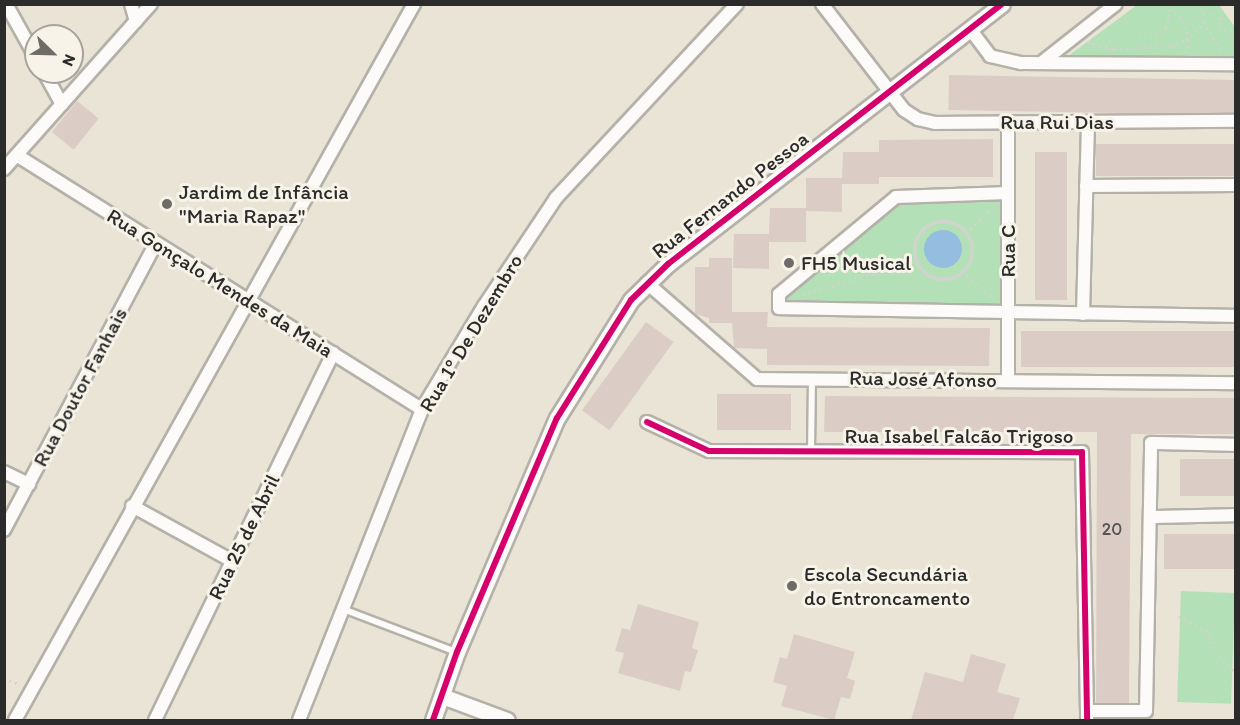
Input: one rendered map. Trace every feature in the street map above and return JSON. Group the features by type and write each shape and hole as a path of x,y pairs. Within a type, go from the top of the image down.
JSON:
{"street":[{"path":"6,4 24,36"},
{"path":"131,4 136,21"},
{"path":"4,169 18,156 151,4"},
{"path":"15,720 132,506 414,4"},
{"name":"Rua 1º De Dezembro","path":"299,720 423,409 556,198 737,4"},
{"name":"Rua Rui Dias","path":"822,4 904,110 918,118 936,123 1236,121"},
{"name":"Rua Fernando Pessoa","path":"433,720 457,652 557,418 625,309 647,283 1002,4"},
{"path":"1041,63 1116,4"},
{"path":"970,29 990,56 1041,63 1232,60"},
{"path":"51,84 62,104"},
{"name":"Rua C","path":"1008,122 1008,380"},
{"path":"1083,314 1088,122"},
{"name":"Rua Gonçalo Mendes da Maia","path":"18,156 423,409"},
{"path":"1086,186 1236,185"},
{"path":"1008,193 896,197 779,294 779,308 1236,316"},
{"name":"Rua Doutor Fanhais","path":"4,530 156,243"},
{"name":"Rua José Afonso","path":"647,283 757,379 1236,383"},
{"name":"Rua 25 de Abril","path":"155,720 333,353"},
{"name":"Rua Isabel Falcão Trigoso","path":"647,422 709,451 1082,452 1087,716"},
{"path":"1087,716 1146,711 1151,443 1236,445"},
{"path":"4,472 29,484"},
{"path":"132,506 232,561"},
{"path":"1150,517 1236,516"},
{"path":"442,696 507,720"}],"lane":[{"path":"811,452 812,378"},
{"path":"343,609 457,652"}],"path":[{"path":"1170,4 1166,28 1155,36 1086,43 1114,49 1171,45 1188,40 1204,22"},
{"path":"1202,4 1204,22 1223,56 1232,60"},
{"path":"1170,10 1184,20 1188,40"},
{"path":"1203,13 1222,17 1219,27 1233,32 1236,39"},
{"path":"966,232 996,203"},
{"path":"947,221 966,232 972,255 962,272 953,277 934,277 917,261 917,238 929,224 947,221"},
{"path":"795,296 917,261"},
{"path":"962,272 994,300"},
{"path":"1179,616 1206,631 1220,656 1236,673"},
{"path":"4,678 31,690"}],"green space":[{"path":"1137,5 1219,5 1235,27 1235,60 1064,59"},
{"path":"1004,196 1002,307 784,305 784,293 897,200"},
{"path":"1181,591 1235,593 1231,704 1177,702"}],"water":[{"path":"943,230 956,236 962,249 956,262 943,268 930,262 924,249 930,236"}],"building":[{"path":"949,75 1236,80 1235,115 948,110"},
{"path":"77,101 99,119 74,150 52,132"},
{"path":"993,139 993,177 879,177 879,184 842,184 842,212 806,211 806,178 842,178 843,152 879,152 879,140"},
{"path":"1096,144 1236,144 1236,176 1096,176"},
{"path":"1035,152 1067,152 1067,300 1035,300"},
{"path":"770,208 806,208 806,242 769,242 769,269 733,268 734,234 769,234"},
{"path":"709,258 732,258 732,312 768,312 767,327 990,328 989,366 767,365 767,349 734,348 732,323 709,323 709,318 695,314 695,267 709,267"},
{"path":"646,322 674,342 609,430 582,410"},
{"path":"1021,331 1236,331 1236,367 1021,367"},
{"path":"717,394 791,394 791,430 717,430"},
{"path":"825,396 1236,398 1236,434 1131,434 1129,703 1096,703 1097,432 824,432"},
{"path":"1180,459 1236,459 1236,496 1180,496"},
{"path":"1164,534 1236,534 1236,569 1164,569"},
{"path":"638,604 699,622 692,648 698,650 691,672 685,671 680,691 618,673 624,653 615,651 622,628 630,630"},
{"path":"794,634 855,652 847,678 855,681 850,699 841,697 834,720 781,706 787,686 773,682 780,657 787,659"},
{"path":"971,654 1006,664 997,692 1020,698 1013,720 911,720 925,672 963,682"}],"cycle path":[{"path":"433,720 457,652 557,418 631,300 668,264 1002,4"},
{"path":"647,422 709,451 1082,452 1087,720"}],"place":[{"name":"Jardim de Infância \"Maria Rapaz\"","path":"167,204"},
{"name":"FH5 Musical","path":"789,263"},
{"name":"Escola Secundária do Entroncamento","path":"792,586"}]}
